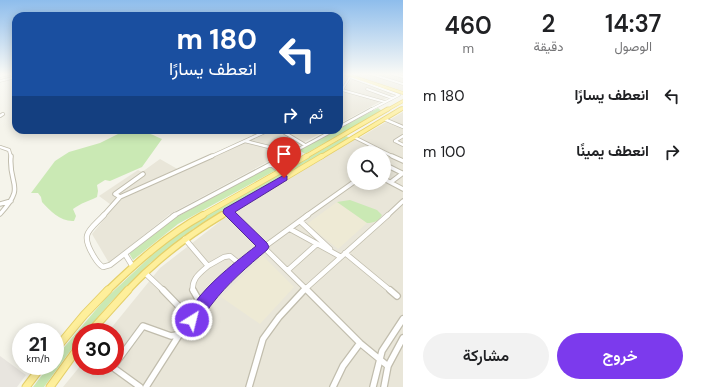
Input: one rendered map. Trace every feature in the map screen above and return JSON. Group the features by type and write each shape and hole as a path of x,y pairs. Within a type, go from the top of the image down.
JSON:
{"main road":[{"path":"64,339 83,316 133,267 157,246 188,223 400,103"},
{"path":"98,323 145,273 184,239 403,108"},
{"path":"50,387 72,356"},
{"path":"26,387 35,375"}],"street":[{"path":"350,92 400,103"},
{"path":"375,92 392,98"},
{"path":"343,125 399,95 391,92"},
{"path":"378,106 387,110"},
{"path":"0,116 4,114"},
{"path":"384,119 403,127"},
{"path":"260,134 120,197 87,233 86,243 99,265 103,267 110,265 169,218 326,134"},
{"path":"287,134 305,145"},
{"path":"403,136 395,141 403,144"},
{"path":"354,137 403,161"},
{"path":"245,141 269,147 284,157"},
{"path":"0,147 8,150 10,153 10,165 16,187 12,201 0,214"},
{"path":"271,164 280,171"},
{"path":"391,167 403,173 391,182 403,189"},
{"path":"120,197 115,194 143,174"},
{"path":"146,387 202,306 241,265 263,247 347,187"},
{"path":"0,204 12,201"},
{"path":"249,387 263,339 279,317 306,288 403,202"},
{"path":"228,212 360,343 388,366"},
{"path":"300,221 335,254"},
{"path":"290,228 341,257"},
{"path":"184,239 208,266"},
{"path":"288,270 317,244"},
{"path":"345,253 397,296"},
{"path":"125,254 133,267"},
{"path":"202,306 192,285 194,279 208,266 224,257 230,256 241,265"},
{"path":"145,273 177,302 192,320"},
{"path":"373,387 379,359 386,343 403,319"},
{"path":"124,351 143,326 171,336 182,334"},
{"path":"384,387 388,366 403,338"},
{"path":"334,387 343,366 360,343"},
{"path":"124,375 140,387"}],"shaded area":[{"path":"343,92 389,92 394,94 343,122"},
{"path":"403,112 403,160 391,154 391,146 375,146 359,138"},
{"path":"252,134 320,134 170,214 109,263 92,234 114,207 99,196 138,170 142,172 160,159 181,171 256,137"},
{"path":"354,137 372,146 347,146 347,190 391,190 391,155 403,161 403,387 63,387 73,375 124,375 124,323 115,323 160,268 227,216"},
{"path":"337,202 367,223 338,249 307,224"},
{"path":"263,256 294,287 260,324 221,297"},
{"path":"0,356 12,365 12,375 26,375 17,387 0,387"}],"green space":[{"path":"378,108 382,111 343,133 343,127"},
{"path":"118,134 150,134 162,139 142,167 110,181 105,180 97,185 97,197 73,209 76,216 74,221 60,218 42,202 38,193 31,193 55,161 69,152 100,143"},
{"path":"329,134 341,134 305,154 299,150"},
{"path":"346,136 350,138 193,229 150,263 110,303 93,323 85,323 105,299 164,244 190,225"},
{"path":"270,166 276,170 178,224 133,260 129,253 171,220"},
{"path":"350,200 377,210 382,215 376,221 367,223 337,202"},
{"path":"72,338 72,348 64,359 64,347"},
{"path":"42,375 53,375 44,387 33,387"}],"route":[{"path":"192,320 208,298 241,265 263,247 228,212 284,178"}]}
